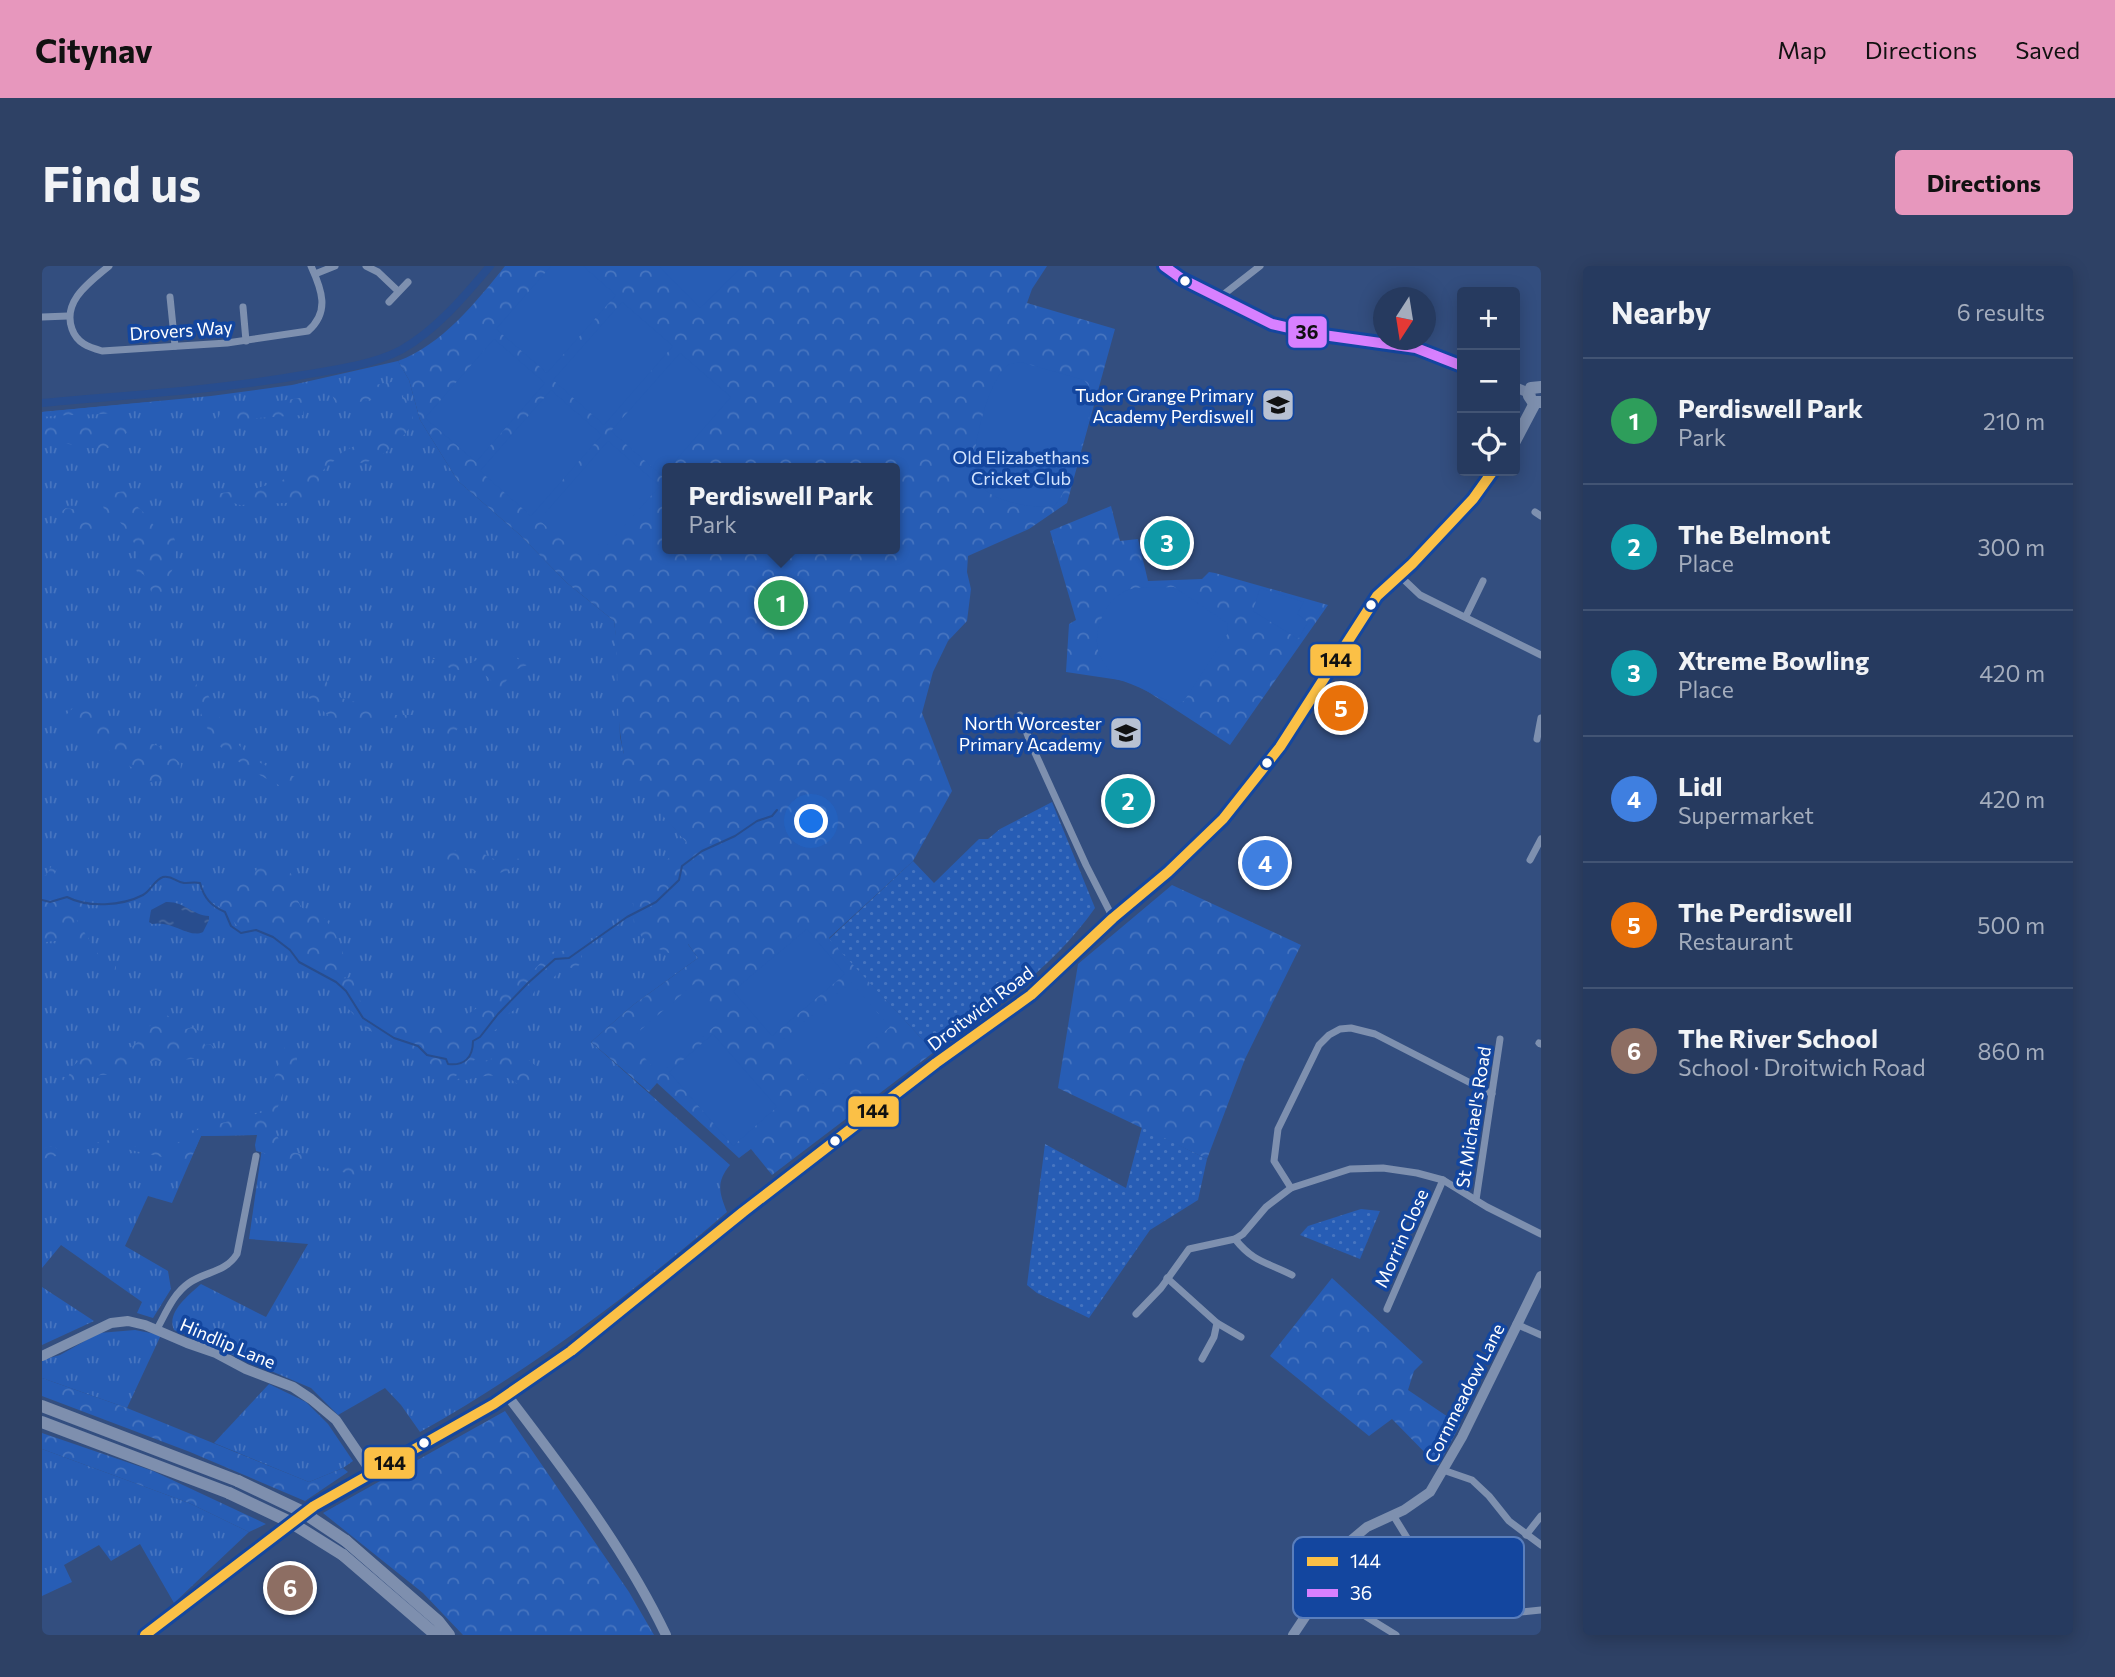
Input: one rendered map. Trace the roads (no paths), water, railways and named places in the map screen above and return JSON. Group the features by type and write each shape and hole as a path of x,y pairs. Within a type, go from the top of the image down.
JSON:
{"highway":[{"path":"42,1406 238,1481 301,1511 346,1541 438,1621 449,1635"},
{"path":"42,1422 229,1493 290,1522 343,1555 436,1635"}],"main road":[{"path":"1164,266 1182,279 1278,326 1416,348 1457,364"},
{"path":"1520,389 1537,396 1520,431"},
{"name":"Droitwich Road","path":"145,1635 314,1506 507,1395 571,1351 752,1205 936,1063 1031,995 1223,819 1280,747 1377,596 1400,576 1473,499 1489,476"}],"street":[{"path":"42,317 68,316 74,300 109,266"},
{"name":"Drovers Way","path":"68,316 78,340 88,347 102,351 246,341 308,331 322,315 323,305 311,266"},
{"path":"315,274 335,266"},
{"path":"366,266 379,272 398,291"},
{"path":"1219,298 1259,266"},
{"path":"389,302 408,282"},
{"path":"170,296 175,346"},
{"path":"243,307 246,341"},
{"path":"1400,576 1420,595 1541,655"},
{"path":"1466,616 1483,581"},
{"path":"1020,715 1086,865 1113,918"},
{"path":"1537,739 1541,718"},
{"path":"1531,860 1541,839"},
{"path":"1292,1188 1274,1161 1278,1129 1319,1045 1340,1029 1351,1028 1375,1034 1492,1094"},
{"name":"St Michael's Road","path":"1476,1200 1500,1039"},
{"path":"157,1329 179,1291 191,1281 230,1264 237,1254 256,1156"},
{"path":"1136,1314 1189,1249 1235,1239 1243,1234 1266,1207 1292,1188 1350,1170 1372,1168 1417,1173 1443,1180 1541,1234"},
{"name":"Morrin Close","path":"1387,1309 1443,1180"},
{"path":"1235,1239 1246,1254 1289,1273 1281,1280"},
{"name":"Cornmeadow Lane","path":"1355,1537 1367,1527 1393,1515 1430,1492 1462,1437 1541,1276"},
{"path":"1167,1278 1217,1323 1241,1337"},
{"name":"Hindlip Lane","path":"42,1356 110,1323 128,1321 157,1329 293,1387 311,1399 336,1420 372,1473"},
{"path":"1202,1359 1214,1337 1217,1323"},
{"path":"1516,1324 1541,1335"},
{"path":"507,1395 558,1463 646,1593 666,1635"},
{"path":"1443,1470 1472,1480 1509,1521 1541,1545"},
{"path":"1393,1515 1407,1537"},
{"path":"1525,1535 1541,1516"},
{"name":"Cornmeadow Lane","path":"1293,1635 1304,1618"},
{"path":"1368,1618 1396,1635"}],"water":[{"path":"166,902 209,916 203,932 192,933 149,922 151,910"}],"waterway":[{"path":"42,403 238,385 340,369 378,360 414,342 438,323 490,266"},
{"path":"42,900 50,902 67,897 95,904 125,902 143,895 163,877 184,883 200,883 206,897 225,912 231,926 241,933 256,930 273,937 290,950 299,962 336,982 346,991 363,1018 394,1038 418,1046 427,1055 446,1059 448,1064 459,1064 469,1056 473,1041 480,1037 498,1014 555,959 569,958 627,917 656,902 679,880 682,866 702,851 735,836 757,821 772,816 777,810"}],"place":[{"name":"Tudor Grange Primary Academy Perdiswell","path":"1278,405"},
{"name":"Xtreme Bowling","path":"1167,543"},
{"name":"Perdiswell Park","path":"781,603"},
{"name":"The Perdiswell","path":"1341,708"},
{"name":"North Worcester Primary Academy","path":"1126,733"},
{"name":"The Belmont","path":"1128,801"},
{"name":"Lidl","path":"1265,863"},
{"name":"The River School","path":"290,1588"}],"park label":[{"name":"Old Elizabethans Cricket Club","path":"1021,467"}]}
